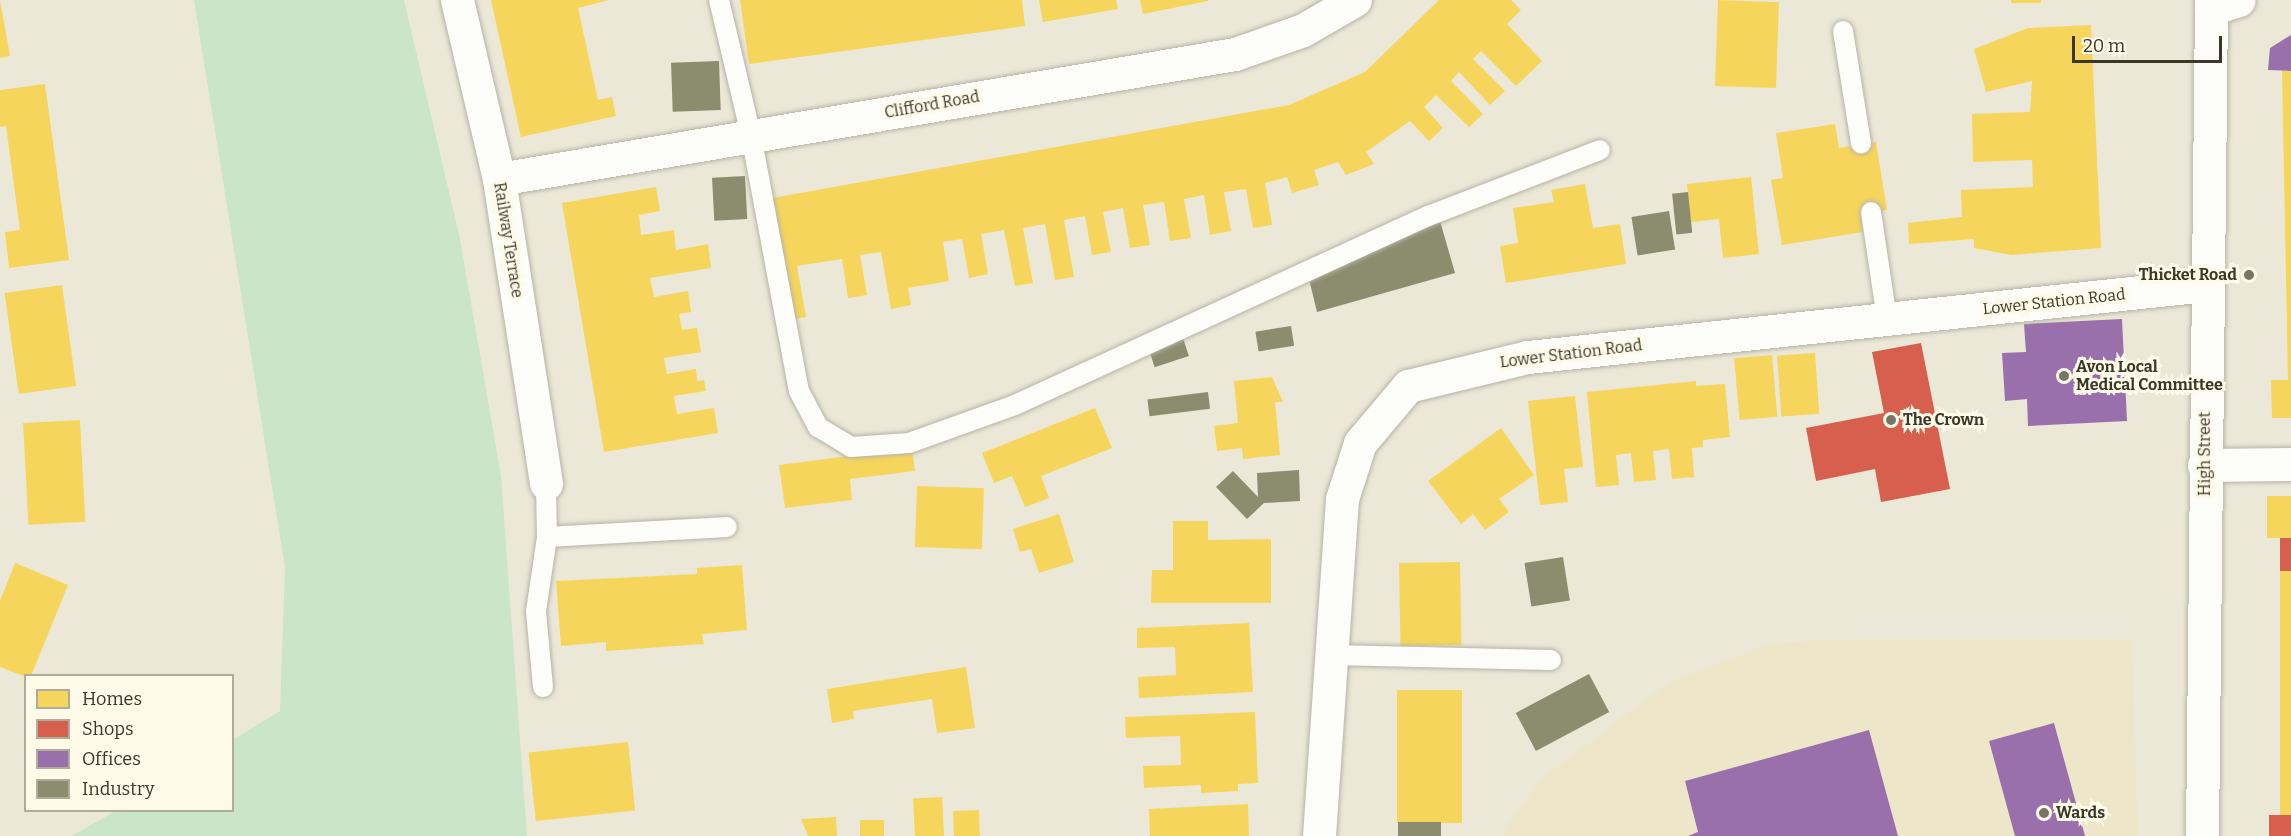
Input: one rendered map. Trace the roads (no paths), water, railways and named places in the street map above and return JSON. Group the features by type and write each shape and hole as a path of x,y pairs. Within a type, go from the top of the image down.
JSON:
{"street":[{"name":"Railway Terrace","path":"457,0 499,179 546,483"},
{"name":"Clifford Road","path":"499,179 1235,54 1303,30 1355,0"},
{"name":"High Street","path":"2202,836 2206,285 2221,3"},
{"name":"Lower Station Road","path":"1319,836 1342,499 1360,443 1408,386 1528,357 2206,285"},
{"path":"2204,465 2291,464"}],"lane":[{"path":"719,0 751,135 799,391 818,427 851,447 909,443 1015,405 1428,216 1600,150"},
{"path":"1843,31 1861,144"},
{"path":"1871,213 1887,319"},
{"path":"543,687 536,611 547,537 546,483"},
{"path":"547,537 727,527"},
{"path":"1331,655 1551,660"}],"place":[{"name":"Thicket Road","path":"2249,275"},
{"name":"Avon Local Medical Committee","path":"2064,376"},
{"name":"The Crown","path":"1891,420"},
{"name":"Wards","path":"2044,813"}]}
